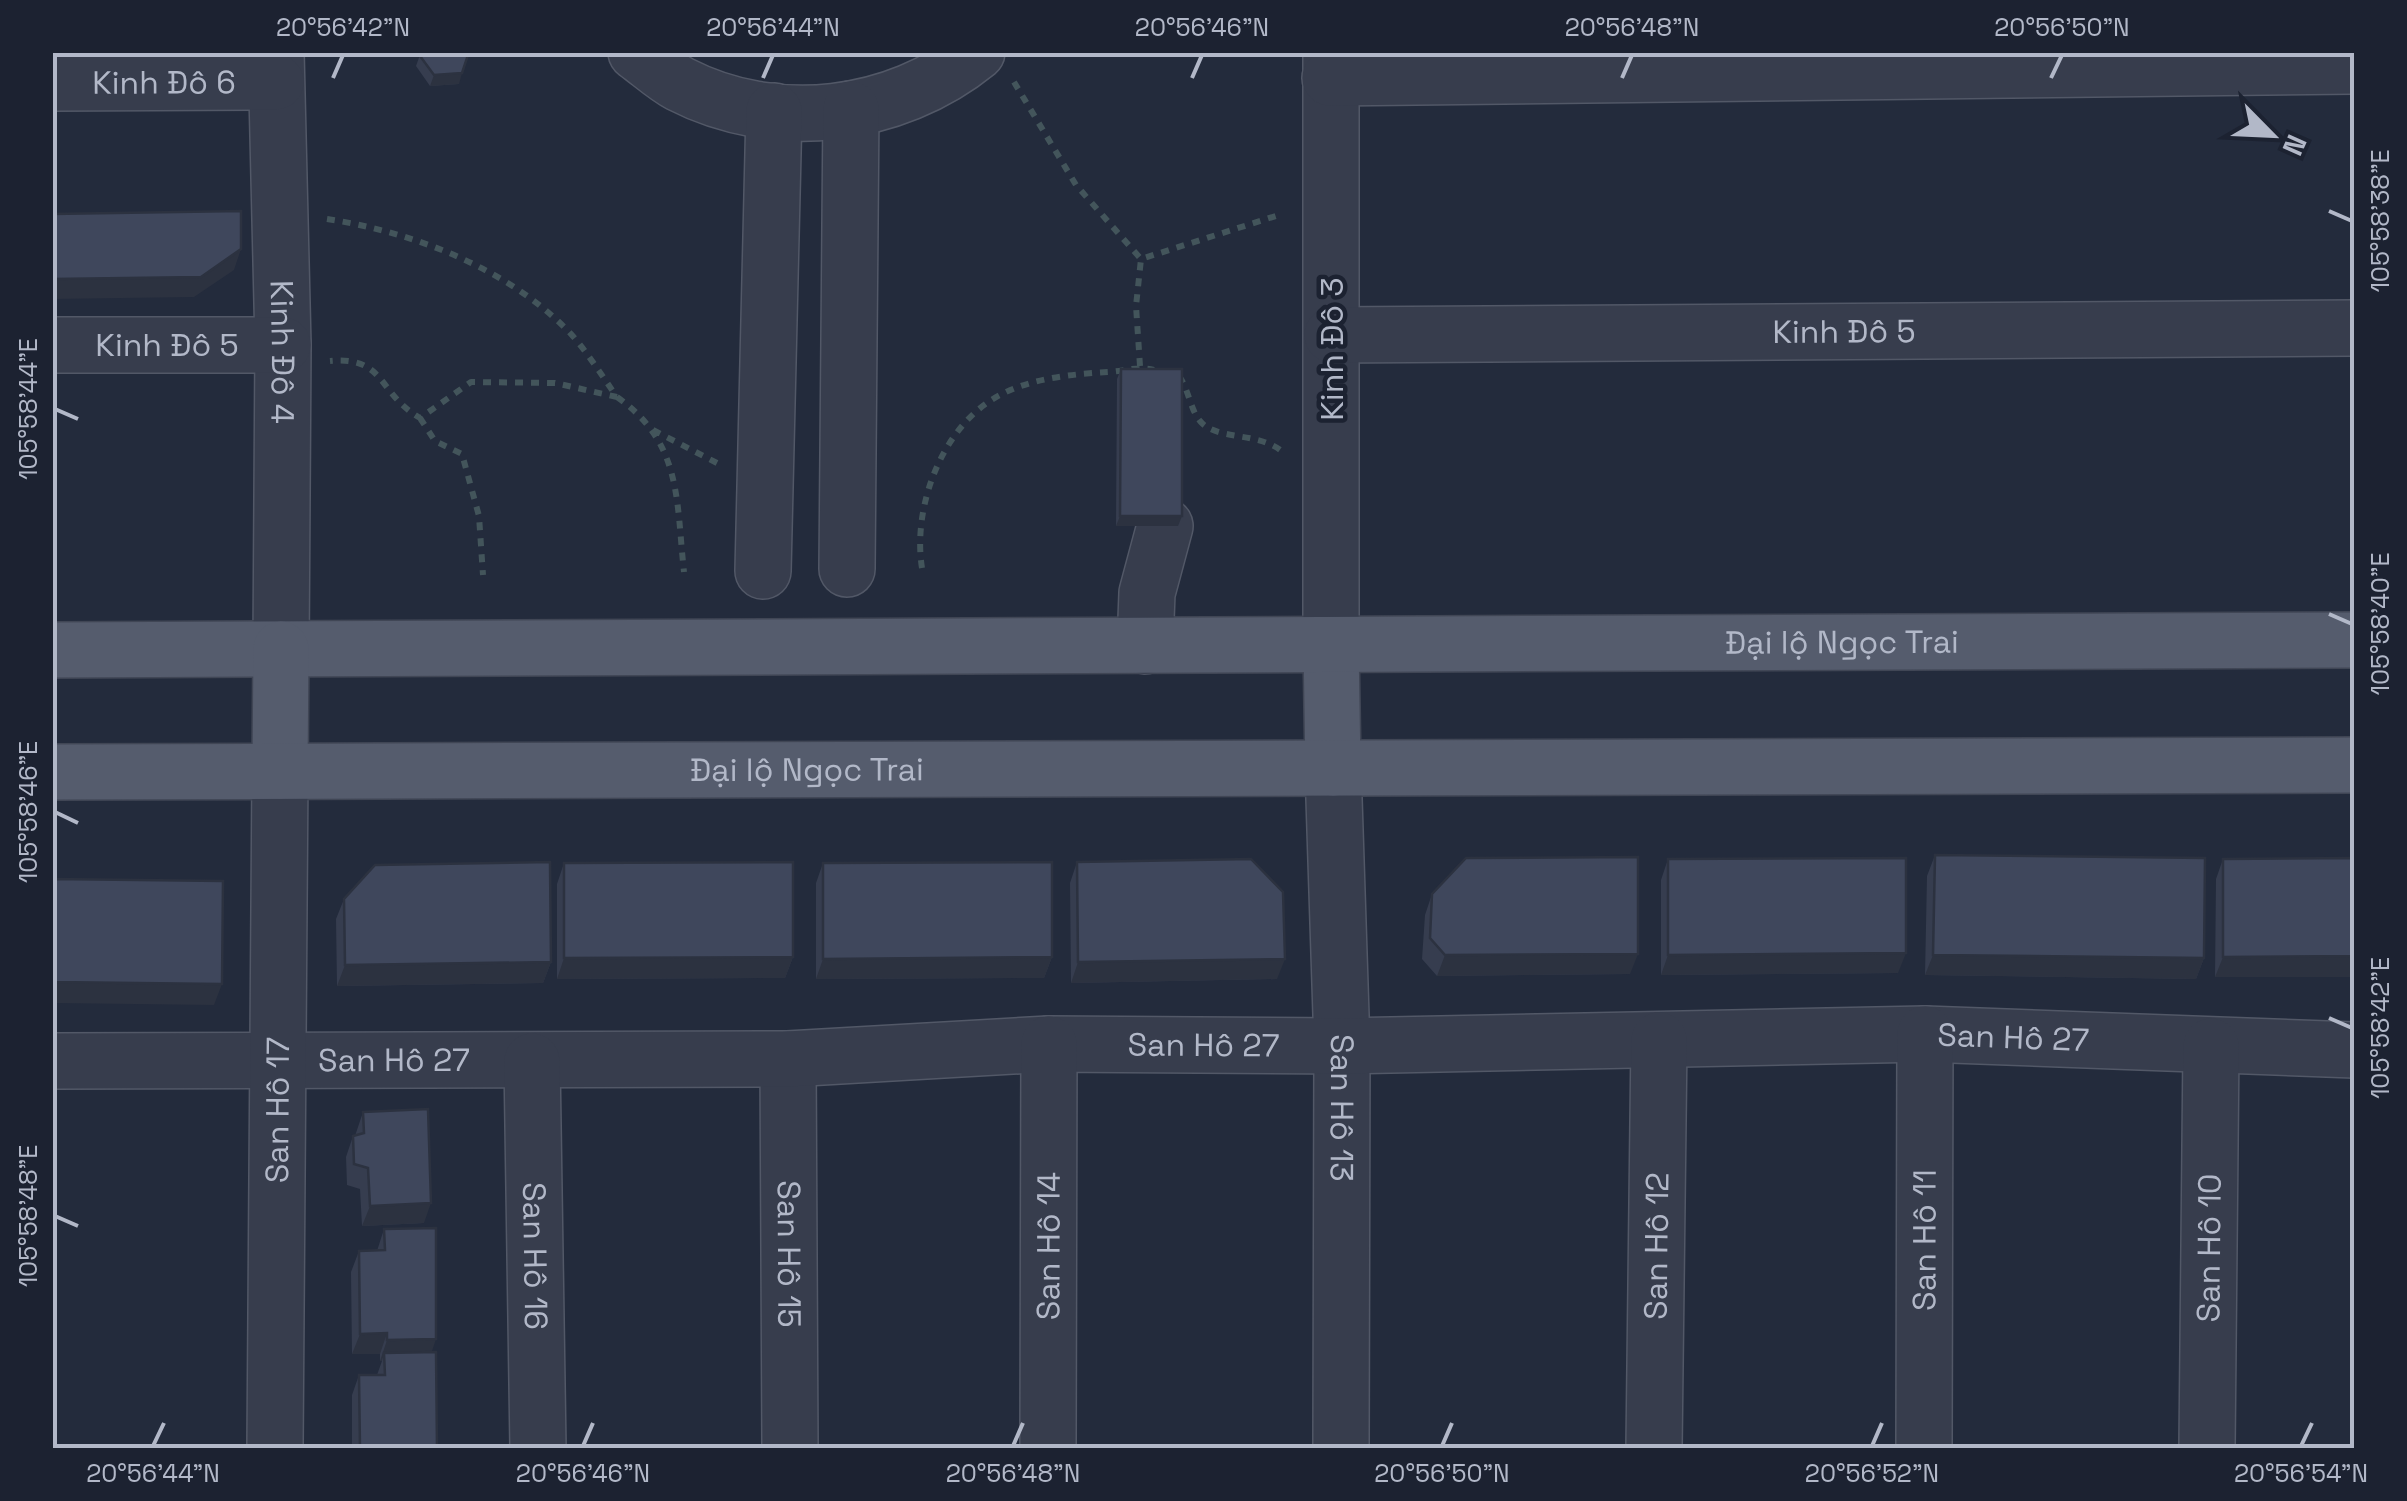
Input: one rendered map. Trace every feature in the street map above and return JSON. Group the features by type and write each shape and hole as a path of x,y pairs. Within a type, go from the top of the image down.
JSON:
{"main road":[{"name":"Đại lộ Ngọc Trai","path":"52,650 281,649 1146,620 1331,645 2354,640"},
{"path":"1331,645 1332,768"},
{"path":"280,772 281,649"},
{"name":"Đại lộ Ngọc Trai","path":"52,772 2354,765"}],"street":[{"path":"636,52 680,84 749,108 816,114 882,104 950,74 992,61"},
{"path":"1330,65 2354,66"},
{"name":"Kinh Đô 3","path":"1330,65 1331,645"},
{"name":"Kinh Đô 6","path":"52,83 276,68"},
{"name":"Kinh Đô 4","path":"276,68 303,353 281,649"},
{"path":"847,569 850,109"},
{"path":"763,571 774,111"},
{"name":"Kinh Đô 5","path":"1332,335 2354,328"},
{"name":"Kinh Đô 5","path":"52,345 303,353"},
{"path":"768,357 849,358"},
{"path":"1146,526 1146,620"},
{"name":"San Hô 13","path":"1332,768 1342,1046 1341,1448"},
{"name":"San Hô 17","path":"275,1448 280,772"},
{"name":"San Hô 27","path":"52,1061 788,1059 1049,1044 1342,1046 1924,1034 2354,1050"},
{"name":"San Hô 11","path":"1924,1034 1924,1448"},
{"name":"San Hô 12","path":"1654,1448 1659,1040"},
{"name":"San Hô 14","path":"1048,1448 1049,1044"},
{"name":"San Hô 10","path":"2207,1448 2211,1046"},
{"name":"San Hô 15","path":"788,1059 790,1448"},
{"name":"San Hô 16","path":"532,1061 538,1448"}],"path":[{"path":"992,61 1076,185 1142,259 1136,306 1140,366"},
{"path":"1142,259 1293,211"},
{"path":"308,216 361,224 415,241 501,280 570,333 617,397 642,414 673,468 684,572"},
{"path":"303,353 355,359 374,370 398,405 420,418 435,441 462,454 479,516 483,576"},
{"path":"922,568 918,545 933,476 953,441 983,407 1003,393 1065,376 1140,366 1176,372 1198,418 1210,430 1253,436 1280,448 1288,457"},
{"path":"420,418 471,382 555,383 617,397"},
{"path":"652,429 765,483"}],"building":[{"path":"421,52 469,52 462,73 434,75"},
{"path":"241,211 241,249 201,277 52,279 52,214"},
{"path":"1121,369 1182,369 1182,516 1120,516"},
{"path":"1935,855 2205,858 2204,958 1933,955"},
{"path":"1638,857 1638,954 1445,955 1430,938 1432,894 1466,858"},
{"path":"1906,858 1906,953 1668,955 1668,859"},
{"path":"2354,858 2354,956 2223,957 2223,859"},
{"path":"1251,859 1283,892 1285,959 1078,962 1077,862"},
{"path":"550,862 551,962 345,965 344,899 375,865"},
{"path":"793,862 793,957 564,958 564,863"},
{"path":"1052,862 1052,957 823,959 823,863"},
{"path":"52,879 223,881 222,984 52,982"},
{"path":"428,1109 431,1203 370,1206 368,1168 354,1164 353,1136 364,1133 363,1112"},
{"path":"436,1228 436,1339 387,1340 387,1333 360,1334 359,1251 385,1250 384,1229"},
{"path":"436,1352 437,1448 360,1448 359,1375 385,1375 384,1353"}]}
